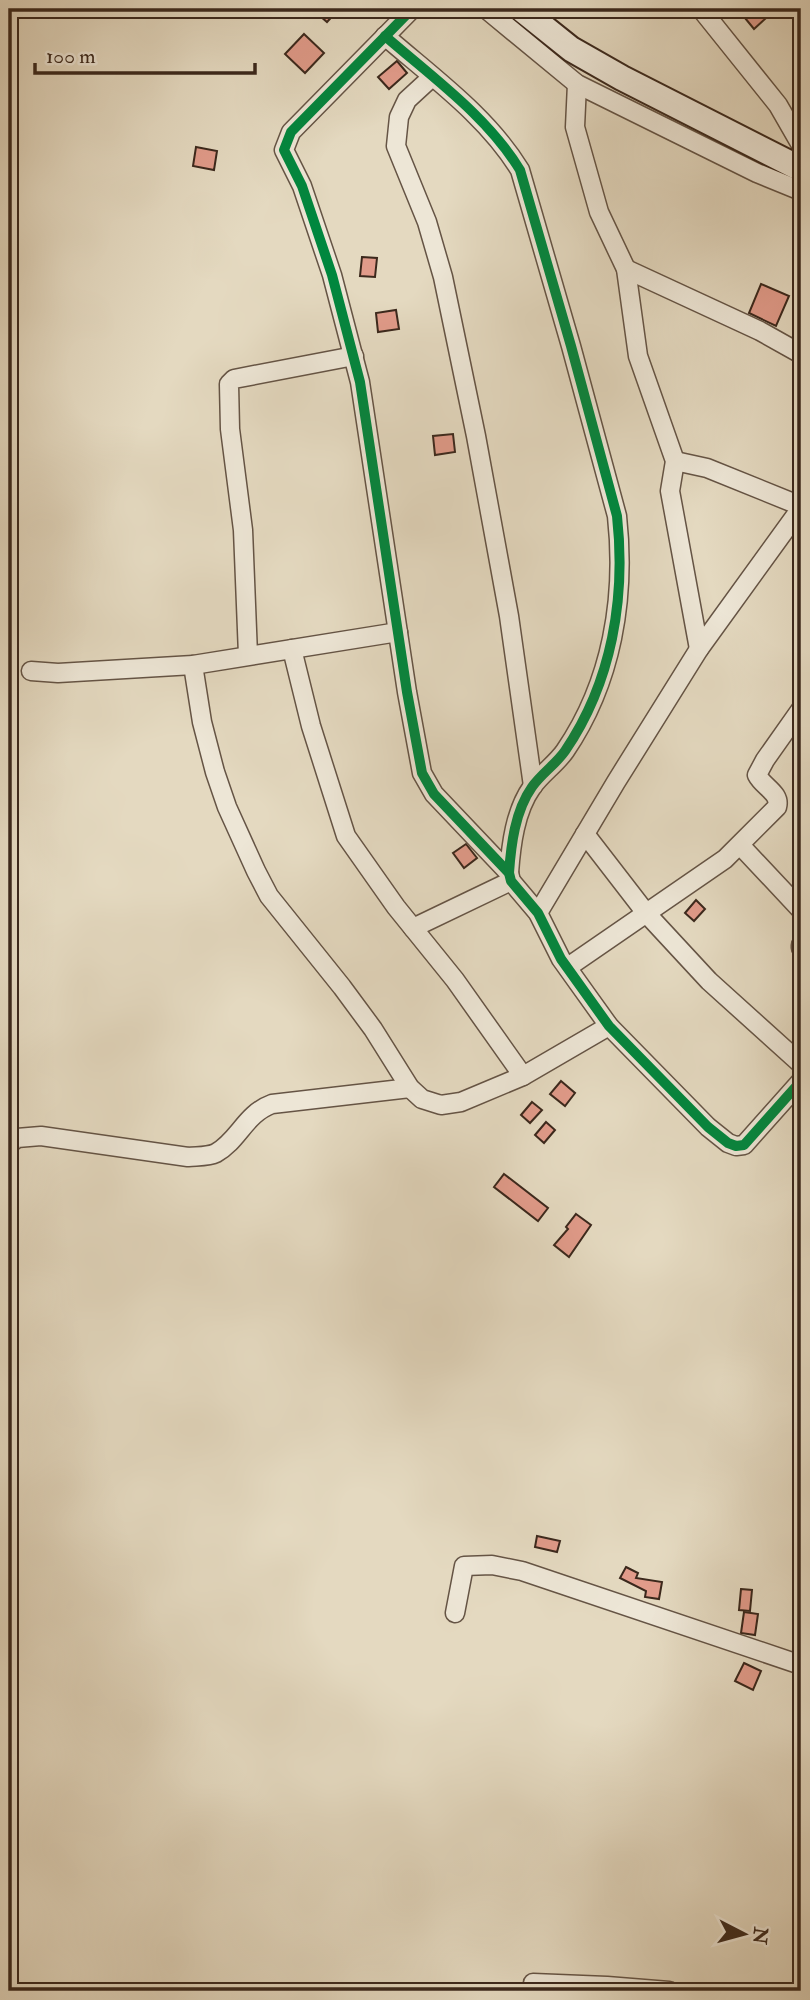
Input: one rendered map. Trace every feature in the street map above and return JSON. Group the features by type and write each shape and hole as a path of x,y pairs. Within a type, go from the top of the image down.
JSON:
{"main road":[{"path":"521,9 571,49 763,162 801,169"}],"street":[{"path":"412,9 291,132 284,150 302,186 332,275 354,356 422,773 433,794 510,877 538,913 568,967 609,1026 708,1127 728,1143 744,1145 801,1081"},
{"path":"486,9 577,85 763,162 801,191"},
{"path":"701,9 778,104 801,145"},
{"path":"385,36 478,118 520,170 617,516 621,545 620,580 617,620 610,653 588,708 564,752 533,786 518,819 511,847 510,877"},
{"path":"432,77 407,100 399,117 396,146 427,222 443,277 509,616 533,786"},
{"path":"577,85 575,127 599,212 626,269 638,356 675,461 670,491 699,649"},
{"path":"626,269 760,331 801,354"},
{"path":"248,655 243,530 230,429 229,384 234,379 354,356"},
{"path":"538,913 699,649 801,507 706,468 675,461"},
{"path":"31,671 58,673 193,665 398,632"},
{"path":"292,649 311,726 346,836 413,928 455,980 523,1076"},
{"path":"193,665 202,722 215,772 227,807 269,896 373,1029 410,1088 422,1099 440,1105 461,1102 523,1076 609,1026"},
{"path":"568,967 725,859 777,807 777,796 757,775 801,709"},
{"path":"585,834 646,913 709,981 801,1064"},
{"path":"740,845 801,910"},
{"path":"413,928 510,877"},
{"path":"9,1144 17,1138 41,1136 188,1157 206,1156 215,1154 259,1109 272,1104 410,1088"},
{"path":"455,1613 464,1566 492,1565 522,1571 578,1589 801,1665"},
{"path":"533,1983 669,1991"}],"building":[{"path":"312,9 339,9 327,22"},
{"path":"755,9 776,9 754,29 745,18"},
{"path":"304,34 324,53 305,73 285,54"},
{"path":"397,61 407,73 389,89 378,77"},
{"path":"196,147 217,151 214,170 193,166"},
{"path":"362,257 377,258 375,277 360,276"},
{"path":"761,284 789,296 776,326 749,313"},
{"path":"396,310 399,329 378,332 376,313"},
{"path":"453,434 455,452 435,455 433,436"},
{"path":"466,844 477,858 464,868 453,853"},
{"path":"696,900 705,909 694,921 685,913"},
{"path":"561,1081 575,1093 565,1106 550,1094"},
{"path":"532,1102 542,1110 530,1123 521,1115"},
{"path":"546,1122 555,1130 544,1143 535,1135"},
{"path":"504,1174 548,1208 538,1221 494,1187"},
{"path":"576,1214 591,1225 569,1257 554,1245 568,1229 566,1227"},
{"path":"537,1536 560,1541 557,1552 535,1547"},
{"path":"626,1567 638,1573 636,1578 662,1582 659,1599 645,1597 646,1591 620,1578"},
{"path":"741,1589 752,1590 750,1611 739,1610"},
{"path":"744,1612 758,1614 755,1635 741,1633"},
{"path":"744,1663 761,1671 753,1690 735,1681"}],"cycle path":[{"path":"412,9 291,132 284,150 302,186 332,275 360,382 407,692 422,773 434,794 509,873 511,881 538,913 561,959 609,1026 708,1127 728,1143 744,1145 801,1081"},
{"path":"385,36 475,115 507,150 520,170 617,516 617,608 604,668 594,697 565,751 526,796 515,828 509,873"}]}
